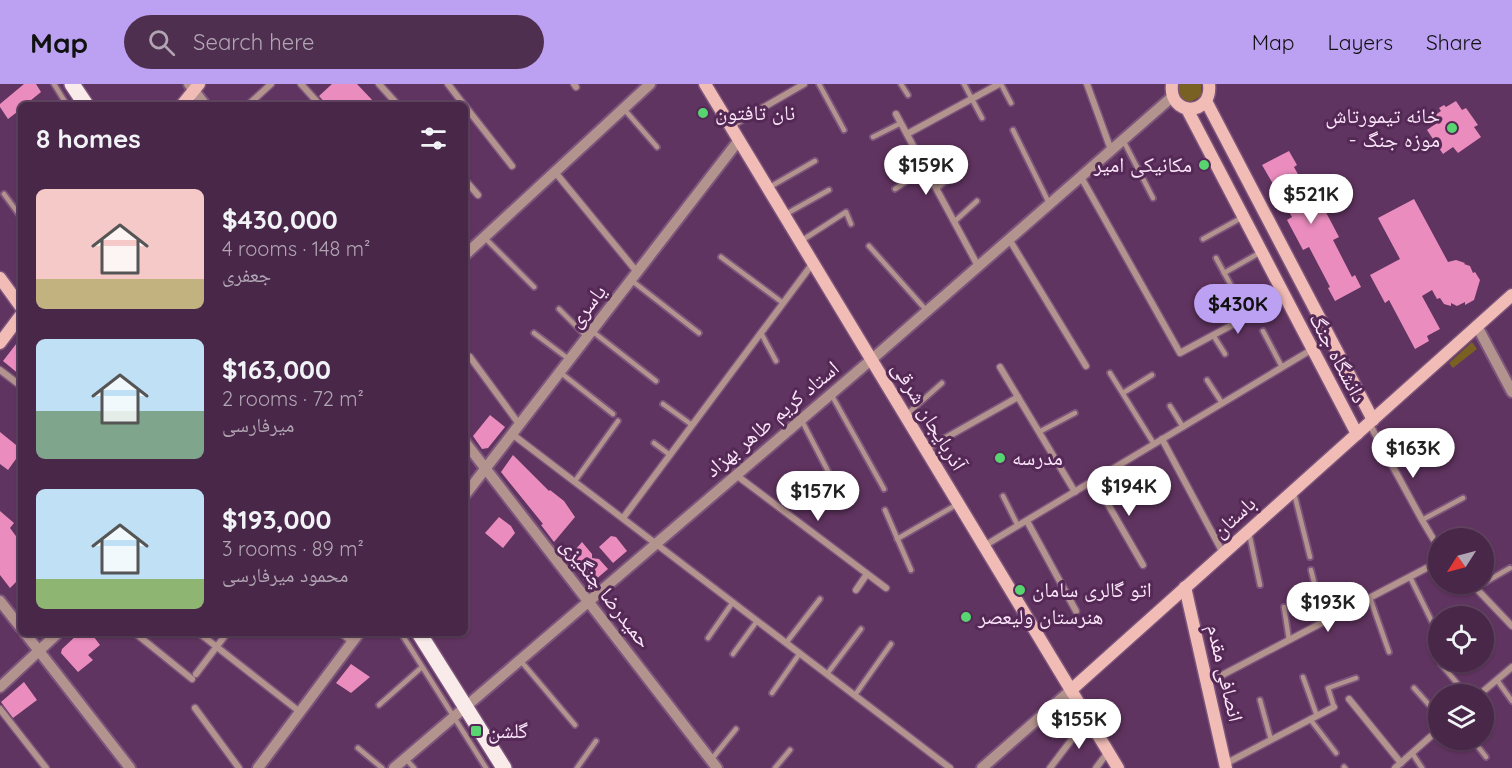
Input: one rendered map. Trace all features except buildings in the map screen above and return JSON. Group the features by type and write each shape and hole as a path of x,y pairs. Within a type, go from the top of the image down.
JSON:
{"main road":[{"path":"72,84 84,102"},
{"name":"آذربایجان شرقی","path":"705,84 1118,768"},
{"path":"1172,90 1176,102 1187,109 1198,108 1206,101 1210,90 1209,84"},
{"path":"184,102 194,86"},
{"name":"دانشگاه جنگ","path":"1206,101 1371,421"},
{"name":"دانشگاه جنگ","path":"1187,109 1311,350 1357,434"},
{"path":"0,278 18,309"},
{"name":"باستان","path":"1071,690 1512,295"},
{"path":"0,343 18,318"},
{"name":"انصافی مقدم","path":"1185,587 1225,766"},
{"path":"421,636 459,711 504,768"}],"street":[{"path":"251,102 271,84"},
{"path":"301,84 317,102"},
{"path":"379,84 395,102"},
{"path":"448,84 461,102"},
{"path":"731,126 804,84"},
{"path":"907,134 1000,84"},
{"path":"1087,84 1111,150"},
{"path":"468,252 624,109 647,85"},
{"path":"194,86 203,102"},
{"name":"استاد کریم طاهر بهزاد","path":"394,768 1081,177 1123,140 1172,90"},
{"path":"468,111 512,166"},
{"path":"896,114 978,266"},
{"name":"یاسری","path":"468,491 739,140"},
{"path":"555,172 634,276"},
{"path":"1081,177 1180,353 1284,297"},
{"path":"468,183 478,195"},
{"path":"1009,239 1086,366"},
{"path":"623,518 813,262"},
{"path":"1477,326 1512,392"},
{"path":"984,546 1311,350"},
{"path":"470,357 519,424"},
{"path":"1000,367 1075,492"},
{"path":"0,370 18,384"},
{"path":"926,449 1018,397"},
{"path":"1371,421 1428,530"},
{"path":"512,434 950,768"},
{"path":"1162,439 1223,554"},
{"name":"حمیدرضا چنگیزی","path":"468,446 714,764"},
{"path":"736,476 886,588"},
{"path":"1094,480 1143,565"},
{"path":"1027,521 1076,611"},
{"path":"1207,683 1428,567"},
{"path":"856,590 867,574"},
{"path":"1482,594 1512,626"},
{"path":"0,601 18,624"},
{"path":"27,636 130,768"},
{"path":"0,687 55,636"},
{"path":"139,636 194,676 225,636"},
{"path":"204,636 300,712"},
{"path":"258,768 356,638"},
{"path":"1492,684 1512,667"},
{"name":"باستان","path":"982,768 1071,690"},
{"path":"1349,699 1401,763"},
{"path":"1225,766 1334,706"},
{"path":"195,708 239,768"},
{"path":"0,709 46,768"},
{"path":"1050,768 1088,718"},
{"path":"1395,768 1428,739"},
{"path":"1096,768 1108,752"}],"lane":[{"path":"54,84 65,102"},
{"path":"819,84 844,130"},
{"path":"901,84 908,95"},
{"path":"964,84 982,118"},
{"path":"1000,84 1011,103"},
{"path":"624,109 657,147"},
{"path":"873,137 901,123"},
{"path":"1013,130 1050,204"},
{"path":"1123,140 1153,198"},
{"path":"768,188 815,161"},
{"path":"895,189 926,169"},
{"path":"936,189 960,170"},
{"path":"784,215 829,190"},
{"path":"4,194 18,213"},
{"path":"954,222 977,201"},
{"path":"800,242 846,212 851,224"},
{"path":"1203,239 1243,217"},
{"path":"484,237 534,287"},
{"path":"869,246 927,311"},
{"path":"1224,273 1261,252"},
{"path":"721,257 783,303"},
{"path":"1216,258 1233,290"},
{"path":"634,276 699,333"},
{"path":"559,309 589,334 656,381"},
{"path":"1263,331 1282,367"},
{"path":"534,333 570,360"},
{"path":"761,333 776,361"},
{"path":"1213,335 1225,354"},
{"path":"560,372 614,414"},
{"path":"1110,372 1154,444"},
{"path":"1123,393 1152,375"},
{"path":"1208,380 1222,403"},
{"path":"905,415 942,382"},
{"path":"831,394 884,489"},
{"path":"663,404 692,425"},
{"path":"1170,406 1183,427"},
{"path":"1039,432 1075,412"},
{"path":"801,420 832,479"},
{"path":"575,482 618,421"},
{"path":"654,442 670,455"},
{"path":"1294,490 1310,557"},
{"path":"1003,496 1018,526"},
{"path":"1422,520 1463,498"},
{"path":"897,539 959,504"},
{"path":"885,510 911,570"},
{"path":"1249,531 1260,585"},
{"path":"1494,577 1510,568"},
{"path":"1311,570 1324,622"},
{"path":"1410,577 1428,614"},
{"path":"1370,598 1389,652"},
{"path":"786,643 820,599"},
{"path":"708,638 733,602"},
{"path":"1284,607 1289,640"},
{"path":"733,654 757,621"},
{"path":"827,674 861,629"},
{"path":"403,636 422,667 459,711 486,768"},
{"path":"855,695 891,644"},
{"path":"772,693 800,653"},
{"path":"520,660 575,725"},
{"path":"380,705 422,667"},
{"path":"1448,672 1458,684"},
{"path":"1303,677 1313,718 1336,753"},
{"path":"1334,706 1328,688 1356,678"},
{"path":"1497,680 1512,701"},
{"path":"1414,688 1428,704"},
{"path":"1260,700 1271,740"},
{"path":"714,764 736,729"},
{"path":"577,768 596,741"},
{"path":"358,748 382,768"},
{"path":"776,768 790,750"},
{"path":"1481,750 1486,757"},
{"path":"1412,753 1422,768"},
{"path":"405,758 414,768"}],"shaded area":[{"path":"1179,84 1201,84 1201,96 1191,102 1183,100 1178,93"},
{"path":"1472,342 1477,349 1453,368 1449,363"}],"place":[{"name":"نان تافتون","path":"703,113"},
{"name":"خانه تیمورتاش - موزه جنگ","path":"1452,128"},
{"name":"مکانیکی امیر","path":"1204,165"},
{"name":"مدرسه","path":"1000,458"},
{"name":"اتو گالری سامان","path":"1020,590"},
{"name":"هنرستان ولیعصر","path":"966,617"},
{"name":"گلشن","path":"476,731"}]}
